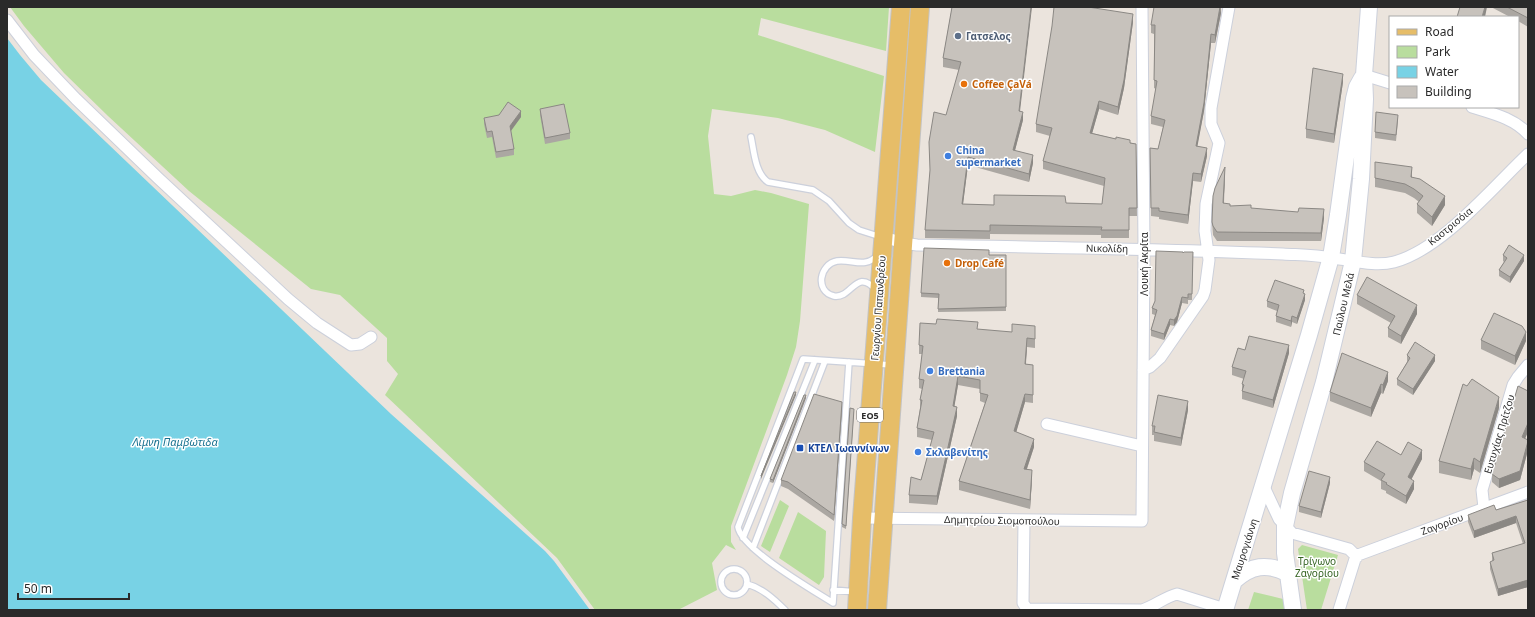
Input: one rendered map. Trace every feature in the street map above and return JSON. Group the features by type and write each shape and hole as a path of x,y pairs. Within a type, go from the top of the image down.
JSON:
{"main road":[{"name":"Γεωργίου Παπανδρέου","path":"857,610 862,518 901,7"},
{"name":"Γεωργίου Παπανδρέου","path":"877,610 920,7"},
{"name":"Παύλου Μελά","path":"1293,610 1287,573 1284,541 1285,526 1292,493 1326,374 1353,261 1361,179 1365,99 1364,75 1369,7"},
{"name":"Παύλου Μελά","path":"1264,487 1331,257 1354,99 1357,87 1364,75"},
{"name":"Μαυρογιάννη","path":"1225,610 1264,487"},
{"path":"1234,581 1243,572 1252,568 1263,566 1278,568 1287,573"}],"street":[{"name":"Λουκή Ακρίτα","path":"1142,7 1144,249 1142,521"},
{"path":"1143,370 1150,367 1160,358 1203,296 1205,290 1208,266 1205,231 1206,204 1219,143 1211,124 1211,108 1229,7"},
{"path":"7,20 34,56 76,99 288,299 317,323 351,345 360,344 371,337"},
{"path":"1364,75 1389,83"},
{"path":"1475,108 1506,118 1518,124 1528,134"},
{"name":"Καστρισόια","path":"1331,257 1353,261 1380,263 1395,262 1428,245 1454,226 1528,154"},
{"name":"Νικολίδη","path":"883,243 1144,249 1331,257"},
{"name":"Ευτυχίας Πρίτζου","path":"1484,508 1482,490 1511,392 1518,377 1528,365"},
{"path":"1047,424 1142,446"},
{"path":"1264,487 1273,508 1285,526 1294,534 1349,550 1357,557 1339,610"},
{"name":"Ζαγορίου","path":"1357,557 1362,553 1528,492"},
{"name":"Δημητρίου Σιομοπούλου","path":"862,518 1142,521"},
{"path":"1024,520 1023,603 1027,609 1142,610 1150,608 1170,596 1178,594 1225,610"}],"lane":[{"path":"751,136 760,172 768,182 813,190 829,201 850,223 859,230 883,243 877,256 868,262 857,263 841,261 832,263 824,269 821,278 824,288 833,296 843,295 856,284 863,282 871,286 879,295"},
{"path":"849,362 833,603 752,548 743,538 738,527 803,359 874,363 894,365"},
{"path":"743,538 815,360"},
{"path":"752,548 825,361"},
{"path":"730,569 737,569 745,576 746,584 742,592 732,595 723,590 721,580 726,571 730,569"},
{"path":"746,584 770,596 785,610"},
{"path":"833,590 858,592"}],"green space":[{"path":"10,7 889,7 886,51 761,18 758,35 884,76 875,152 825,130 778,118 712,109 708,136 714,194 731,196 755,190 809,204 800,321 796,347 731,526 731,542 736,550 726,545 712,563 717,590 678,610 595,610 557,558 385,395 398,374 387,361 387,338 340,295 311,289 189,191 64,73"},
{"path":"780,500 789,506 770,552 761,546"},
{"path":"798,512 826,531 824,577 819,585 779,558"},
{"name":"Τρίγωνο Ζαγορίου","path":"1302,545 1338,555 1321,610 1307,610 1298,549"},
{"path":"1254,592 1283,599 1285,610 1248,610"}],"water":[{"name":"Λίμνη Παμβώτιδα","path":"7,38 41,80 391,414 545,551 590,610 7,610"}],"building":[{"path":"952,7 1031,7 1019,111 1023,112 1013,150 1033,155 1029,174 968,157 962,204 994,205 994,195 1065,196 1066,203 1102,204 1105,178 1043,161 1052,128 1036,124 1054,7 1088,7 1133,14 1124,80 1118,107 1099,101 1090,133 1116,139 1116,137 1130,140 1130,143 1136,144 1137,208 1129,208 1129,230 1101,230 1102,227 990,225 990,231 925,230 930,170 929,142 934,112 946,115 961,62 943,58"},
{"path":"1154,7 1220,7 1215,35 1211,34 1204,103 1196,146 1207,148 1201,174 1193,173 1188,215 1159,211 1159,208 1151,208 1150,148 1158,149 1165,120 1151,116 1157,81 1154,80 1155,25 1151,25"},
{"path":"1460,7 1485,7 1482,16 1457,16"},
{"path":"1507,7 1528,7 1528,18"},
{"path":"1313,68 1343,74 1334,134 1306,129"},
{"path":"508,102 521,111 510,126 514,149 496,152 492,131 487,132 484,118 499,115"},
{"path":"564,104 570,133 545,138 540,109"},
{"path":"1376,112 1398,115 1396,135 1375,132"},
{"path":"1375,162 1412,167 1411,177 1420,179 1445,196 1432,217 1417,204 1423,196 1414,189 1405,184 1375,178"},
{"path":"1225,167 1223,203 1230,204 1230,206 1251,205 1251,208 1298,212 1299,208 1324,209 1321,233 1217,232 1212,222 1213,196 1215,188"},
{"path":"1509,245 1524,255 1510,277 1499,270 1507,258 1503,255"},
{"path":"924,248 989,250 989,255 1006,255 1006,307 938,309 939,294 921,293"},
{"path":"1156,251 1183,253 1193,252 1192,294 1188,294 1188,298 1182,297 1177,316 1174,320 1170,319 1164,334 1151,330 1157,310 1152,308 1155,301"},
{"path":"1367,277 1417,305 1401,336 1388,328 1395,316 1357,295"},
{"path":"1275,280 1304,290 1303,293 1305,294 1297,318 1292,316 1291,321 1276,316 1279,305 1267,301"},
{"path":"1494,313 1522,326 1526,332 1515,356 1481,340"},
{"path":"937,319 978,322 977,329 1012,332 1012,324 1035,326 1035,339 1027,338 1025,364 1033,365 1033,395 1025,394 1014,431 1034,439 1024,469 1032,470 1030,500 959,481 988,395 980,393 980,380 958,376 953,406 957,407 937,496 909,495 911,477 921,480 934,432 917,428 924,380 919,379 923,346 919,345 920,323 936,324"},
{"path":"1249,336 1289,345 1273,400 1242,391 1244,385 1242,384 1246,371 1232,367 1238,348 1245,350"},
{"path":"1415,342 1435,355 1413,389 1397,379 1410,358 1407,355"},
{"path":"1342,353 1388,372 1383,385 1381,384 1371,408 1330,392"},
{"path":"1472,379 1499,397 1480,462 1474,458 1471,469 1439,461 1463,384 1467,386"},
{"path":"1518,386 1528,391 1528,423 1522,437 1528,441 1520,471 1499,479 1492,474"},
{"path":"794,392 796,392 761,476"},
{"path":"814,394 842,402 834,515 788,482 781,480"},
{"path":"804,395 806,395 773,480 770,479"},
{"path":"1158,395 1188,401 1181,438 1154,432 1155,426 1152,426"},
{"path":"850,408 854,409 846,526 842,524"},
{"path":"1377,441 1401,455 1408,442 1422,450 1408,477 1414,481 1406,496 1381,480 1385,474 1364,462"},
{"path":"1309,471 1330,477 1321,512 1299,506"},
{"path":"1528,500 1528,580 1498,589 1490,562 1494,560 1492,553 1525,543 1516,516 1474,531 1468,515 1494,505 1496,510"}],"place":[{"name":"Γατσελος","path":"958,36"},
{"name":"Coffee ÇaVá","path":"964,84"},
{"name":"China supermarket","path":"948,156"},
{"name":"Drop Café","path":"947,263"},
{"name":"Brettania","path":"930,371"},
{"name":"ΚΤΕΛ Ιωαννίνων","path":"800,448"},
{"name":"Σκλαβενίτης","path":"918,452"}]}
